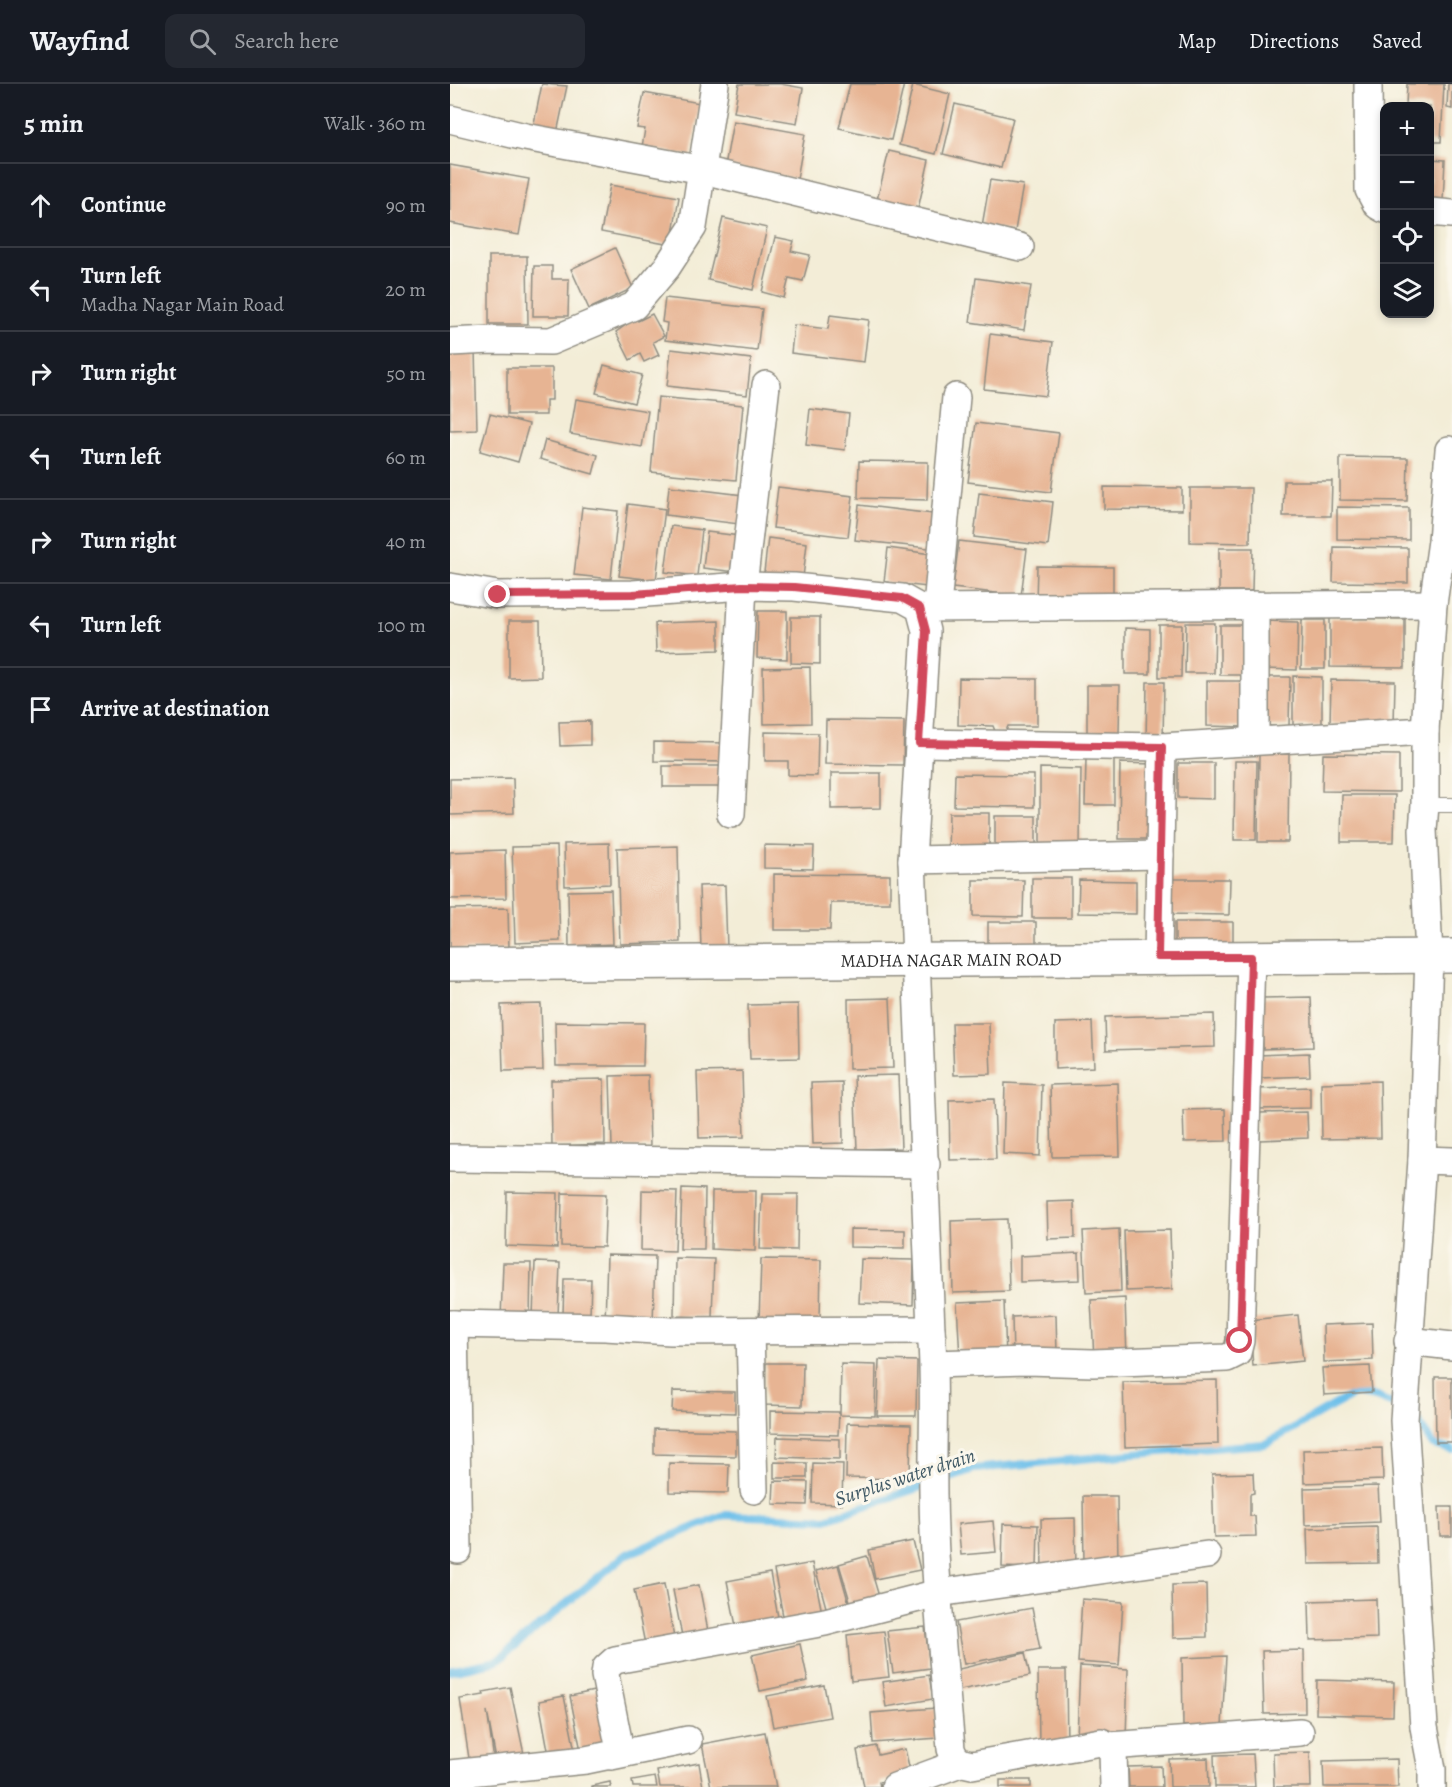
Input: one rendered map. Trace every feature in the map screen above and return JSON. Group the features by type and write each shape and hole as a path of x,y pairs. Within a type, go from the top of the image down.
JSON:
{"street":[{"path":"450,342 551,341 634,306 667,267 693,228 715,84"},
{"path":"1368,84 1369,190 1380,206"},
{"path":"450,119 525,137 703,170 1020,246"},
{"path":"1434,212 1452,214"},
{"path":"731,814 742,586 766,385"},
{"path":"956,397 928,608 912,860 934,1364 933,1494 938,1593 951,1749 953,1757 960,1763"},
{"path":"1438,1775 1424,1727 1404,1420 1422,1160 1440,956 1423,830 1425,731 1433,604 1447,541 1449,450"},
{"path":"450,587 498,595 633,594 742,586 794,587 902,598 928,608 1433,604"},
{"path":"1255,605 1255,741"},
{"path":"919,743 1162,747 1425,731"},
{"path":"1158,957 1162,747"},
{"path":"912,860 1160,855"},
{"name":"MADHA NAGAR MAIN ROAD","path":"450,964 1440,956"},
{"path":"934,1364 1227,1359 1237,1353 1240,1341 1251,957"},
{"path":"450,1158 926,1164"},
{"path":"1422,1160 1452,1161"},
{"path":"458,1550 452,1324 750,1331 931,1329"},
{"path":"750,1331 754,1490"},
{"path":"1408,1341 1452,1346"},
{"path":"611,1756 617,1752 619,1745 605,1675 606,1668 615,1660 825,1622 938,1593 1207,1555"},
{"path":"895,1787 960,1763 984,1764 1101,1742 1110,1746 1300,1732"},
{"path":"450,1774 611,1756 688,1740"},
{"path":"1110,1746 1113,1752 1114,1787"}],"lane":[{"path":"1425,805 1452,806"}],"building":[{"path":"542,84 567,86 557,133 533,128"},
{"path":"739,84 781,84 803,88 797,123 734,112"},
{"path":"850,84 904,84 891,140 839,128"},
{"path":"1407,84 1444,84 1441,142 1434,142 1434,102 1406,102"},
{"path":"1448,84 1452,84 1452,109 1447,108"},
{"path":"913,85 950,94 936,154 899,145"},
{"path":"644,93 700,103 691,156 642,147 645,129 637,128"},
{"path":"955,104 1013,118 1001,168 943,154"},
{"path":"733,121 805,134 797,179 725,166"},
{"path":"889,151 929,160 916,218 875,208"},
{"path":"1434,159 1445,160 1443,201 1434,200"},
{"path":"450,165 529,179 519,235 450,223"},
{"path":"990,180 1023,185 1015,231 982,226"},
{"path":"610,185 679,197 671,245 601,232"},
{"path":"723,218 767,228 753,290 708,280"},
{"path":"775,237 794,241 791,251 810,255 803,281 789,278 784,298 762,292"},
{"path":"615,248 633,288 589,309 571,269"},
{"path":"489,256 527,256 528,324 489,324"},
{"path":"534,266 552,266 552,279 569,279 568,316 533,316"},
{"path":"976,278 1031,286 1024,330 970,322"},
{"path":"665,298 762,309 757,351 665,340 667,323 662,322"},
{"path":"652,314 664,336 653,342 659,355 644,362 640,354 630,360 616,332 636,318 638,321"},
{"path":"830,315 869,320 864,362 791,353 794,325 828,329"},
{"path":"990,334 1053,342 1046,396 984,389"},
{"path":"475,349 477,430 450,431 450,350"},
{"path":"671,349 751,359 747,395 667,386"},
{"path":"604,365 642,375 634,403 596,393"},
{"path":"507,368 552,368 552,400 546,400 546,415 507,415"},
{"path":"658,397 743,405 736,480 651,472"},
{"path":"576,399 648,411 642,447 570,434"},
{"path":"810,409 849,414 845,450 806,445"},
{"path":"490,414 529,424 518,462 480,451"},
{"path":"976,423 1059,433 1051,492 968,482"},
{"path":"545,440 598,455 593,474 540,459"},
{"path":"1340,457 1408,458 1407,501 1340,500"},
{"path":"859,461 928,462 927,500 858,498"},
{"path":"1284,481 1332,481 1331,516 1283,516"},
{"path":"669,486 743,495 739,524 666,515"},
{"path":"778,487 853,496 848,537 773,528"},
{"path":"1104,487 1182,488 1182,510 1104,509"},
{"path":"1190,488 1251,488 1250,543 1190,542"},
{"path":"979,493 1053,502 1048,546 974,537"},
{"path":"628,504 665,509 656,580 619,576"},
{"path":"859,505 941,515 937,549 855,540"},
{"path":"582,507 618,511 611,579 574,575"},
{"path":"1337,507 1409,508 1409,540 1337,539"},
{"path":"671,526 702,530 697,576 665,572"},
{"path":"707,532 740,536 736,572 703,568"},
{"path":"768,538 807,543 802,586 763,581"},
{"path":"959,541 1027,549 1021,596 953,588"},
{"path":"1334,547 1408,548 1408,583 1333,582"},
{"path":"888,548 931,554 927,587 884,582"},
{"path":"1219,548 1253,548 1252,591 1219,591"},
{"path":"1037,566 1113,567 1113,603 1036,602"},
{"path":"758,611 787,611 787,659 757,658"},
{"path":"791,617 820,617 820,664 791,663"},
{"path":"1330,618 1405,619 1405,668 1330,667"},
{"path":"1302,620 1325,620 1325,669 1301,669"},
{"path":"509,621 540,621 541,677 509,678"},
{"path":"719,621 719,650 656,652 655,623"},
{"path":"1261,621 1298,622 1297,670 1261,669"},
{"path":"1186,623 1215,623 1214,673 1185,673"},
{"path":"1159,625 1182,625 1181,677 1159,677"},
{"path":"1220,625 1244,625 1244,675 1220,675"},
{"path":"1125,628 1150,629 1150,674 1125,674"},
{"path":"810,667 811,723 764,724 763,668"},
{"path":"1293,676 1322,677 1322,726 1293,726"},
{"path":"1257,677 1290,677 1289,726 1257,726"},
{"path":"959,678 1037,679 1037,726 1008,726 1006,731 1001,733 995,731 993,726 958,725"},
{"path":"1331,680 1395,681 1394,725 1330,724"},
{"path":"1207,681 1245,681 1244,727 1207,726"},
{"path":"1147,682 1164,682 1163,742 1146,742"},
{"path":"1087,685 1120,685 1119,733 1087,732"},
{"path":"826,720 904,721 903,765 825,764"},
{"path":"590,721 590,745 560,746 559,722"},
{"path":"765,732 818,733 817,776 788,775 788,761 765,761"},
{"path":"654,742 731,743 731,762 654,761"},
{"path":"1259,754 1289,754 1288,842 1258,842"},
{"path":"1323,754 1399,755 1399,792 1322,791"},
{"path":"1086,758 1114,759 1114,805 1085,805"},
{"path":"1235,761 1257,761 1256,840 1234,840"},
{"path":"1120,763 1153,764 1152,839 1119,839"},
{"path":"1178,763 1214,763 1214,799 1178,798"},
{"path":"663,766 731,766 731,787 663,787"},
{"path":"1040,768 1081,769 1080,846 1040,846"},
{"path":"831,773 881,773 881,808 831,809"},
{"path":"955,774 1034,775 1034,807 954,806"},
{"path":"513,778 514,813 450,815 450,779"},
{"path":"1342,795 1395,795 1394,842 1341,842"},
{"path":"949,813 989,813 989,854 948,853"},
{"path":"995,816 1036,816 1036,855 995,855"},
{"path":"609,843 610,884 565,886 564,844"},
{"path":"764,845 814,846 813,869 764,868"},
{"path":"557,846 560,941 515,943 512,847"},
{"path":"678,846 680,942 620,944 617,848"},
{"path":"505,850 506,898 450,899 450,852"},
{"path":"774,874 890,875 890,903 831,903 830,930 774,930"},
{"path":"1032,878 1071,878 1071,918 1032,918"},
{"path":"1166,879 1230,879 1229,915 1166,914"},
{"path":"973,880 1024,880 1023,917 973,916"},
{"path":"1079,880 1136,881 1136,914 1078,913"},
{"path":"725,885 727,948 701,949 699,886"},
{"path":"611,890 613,944 569,946 568,891"},
{"path":"508,908 509,949 450,951 450,909"},
{"path":"988,922 1036,922 1036,956 988,956"},
{"path":"1175,922 1233,922 1233,947 1175,946"},
{"path":"1311,997 1313,1047 1263,1049 1261,998"},
{"path":"890,998 893,1068 849,1069 848,999"},
{"path":"541,1004 543,1070 503,1071 501,1005"},
{"path":"798,1004 799,1058 750,1059 748,1005"},
{"path":"1214,1014 1215,1047 1106,1050 1105,1017"},
{"path":"555,1022 644,1023 643,1066 556,1066"},
{"path":"1092,1022 1094,1067 1055,1069 1055,1023"},
{"path":"952,1023 989,1023 991,1074 954,1075"},
{"path":"1309,1053 1310,1076 1259,1078 1258,1055"},
{"path":"742,1071 744,1137 699,1138 697,1072"},
{"path":"648,1075 650,1147 612,1148 610,1076"},
{"path":"898,1075 901,1148 857,1149 854,1076"},
{"path":"604,1079 605,1144 552,1146 551,1080"},
{"path":"1380,1081 1381,1138 1322,1139 1321,1083"},
{"path":"842,1082 843,1143 813,1144 811,1083"},
{"path":"1005,1083 1042,1085 1040,1156 1003,1154"},
{"path":"1118,1083 1120,1156 1052,1157 1050,1085"},
{"path":"1310,1087 1310,1108 1258,1109 1257,1089"},
{"path":"994,1099 996,1159 950,1160 949,1100"},
{"path":"1225,1109 1226,1141 1184,1142 1183,1110"},
{"path":"1307,1112 1308,1138 1260,1140 1259,1113"},
{"path":"682,1188 705,1189 704,1249 680,1249"},
{"path":"642,1190 677,1191 675,1251 641,1250"},
{"path":"712,1191 756,1191 755,1251 711,1249"},
{"path":"507,1192 558,1193 557,1248 506,1246"},
{"path":"562,1193 606,1194 604,1247 561,1246"},
{"path":"762,1194 798,1194 797,1250 760,1249"},
{"path":"1074,1201 1075,1238 1048,1239 1047,1202"},
{"path":"1007,1219 1009,1291 953,1293 951,1221"},
{"path":"850,1229 905,1230 905,1248 850,1247"},
{"path":"1119,1229 1121,1291 1086,1293 1083,1231"},
{"path":"1170,1230 1172,1289 1126,1291 1124,1231"},
{"path":"1079,1253 1080,1280 1020,1282 1020,1256"},
{"path":"607,1255 655,1256 653,1324 605,1323"},
{"path":"675,1258 714,1259 712,1317 674,1316"},
{"path":"761,1259 821,1260 820,1324 759,1322"},
{"path":"861,1259 914,1260 913,1305 859,1303"},
{"path":"535,1262 560,1263 558,1316 533,1316"},
{"path":"503,1263 531,1263 530,1320 501,1320"},
{"path":"564,1279 591,1279 590,1316 563,1315"},
{"path":"1125,1298 1127,1358 1094,1359 1091,1300"},
{"path":"1004,1301 1006,1358 960,1359 957,1303"},
{"path":"1056,1315 1057,1354 1013,1356 1012,1317"},
{"path":"1298,1315 1303,1361 1253,1366 1249,1320"},
{"path":"1372,1323 1373,1360 1324,1362 1323,1325"},
{"path":"879,1360 917,1361 916,1416 877,1416"},
{"path":"766,1363 803,1363 802,1406 765,1405"},
{"path":"841,1364 876,1365 875,1416 840,1415"},
{"path":"1370,1366 1372,1392 1324,1395 1322,1368"},
{"path":"1435,1377 1452,1377 1452,1442 1436,1442"},
{"path":"1217,1380 1218,1444 1125,1447 1123,1382"},
{"path":"673,1391 735,1392 735,1413 672,1411"},
{"path":"770,1411 839,1412 838,1435 770,1433"},
{"path":"847,1423 911,1425 910,1479 846,1478"},
{"path":"654,1429 736,1431 736,1456 654,1454"},
{"path":"777,1437 840,1439 840,1459 776,1457"},
{"path":"1382,1448 1383,1480 1304,1483 1303,1450"},
{"path":"774,1462 807,1463 807,1478 774,1478"},
{"path":"669,1463 729,1464 728,1493 669,1492"},
{"path":"813,1463 843,1464 842,1504 812,1503"},
{"path":"1253,1473 1254,1493 1250,1494 1250,1516 1255,1516 1256,1536 1214,1537 1212,1474"},
{"path":"774,1481 808,1482 807,1505 773,1504"},
{"path":"1378,1486 1380,1522 1305,1525 1304,1488"},
{"path":"1083,1496 1117,1496 1118,1564 1084,1564"},
{"path":"1439,1507 1452,1507 1452,1536 1440,1536"},
{"path":"1075,1518 1076,1569 1042,1569 1041,1519"},
{"path":"993,1521 996,1552 961,1555 958,1524"},
{"path":"1003,1524 1038,1525 1037,1568 1002,1567"},
{"path":"1377,1527 1378,1563 1308,1564 1307,1529"},
{"path":"913,1541 920,1570 875,1579 869,1550"},
{"path":"867,1556 880,1600 852,1608 839,1564"},
{"path":"812,1563 823,1618 785,1626 774,1570"},
{"path":"838,1565 849,1604 827,1611 816,1571"},
{"path":"770,1573 780,1628 738,1636 727,1581"},
{"path":"664,1584 675,1643 646,1649 634,1590"},
{"path":"1206,1584 1207,1637 1173,1638 1172,1585"},
{"path":"699,1585 709,1636 683,1641 673,1590"},
{"path":"1082,1599 1123,1602 1119,1665 1078,1662"},
{"path":"1376,1599 1377,1638 1310,1640 1309,1601"},
{"path":"1032,1608 1040,1649 964,1664 956,1622"},
{"path":"925,1627 930,1668 893,1673 887,1631"},
{"path":"884,1631 889,1677 851,1681 847,1635"},
{"path":"800,1644 808,1681 760,1691 752,1655"},
{"path":"1304,1650 1305,1713 1264,1714 1262,1651"},
{"path":"1025,1653 1030,1676 960,1690 955,1670"},
{"path":"1226,1656 1222,1726 1183,1726 1182,1658"},
{"path":"1080,1666 1128,1669 1126,1739 1077,1737"},
{"path":"1038,1670 1066,1670 1067,1748 1039,1748"},
{"path":"929,1675 933,1699 886,1707 882,1682"},
{"path":"1317,1680 1394,1682 1393,1716 1316,1714"},
{"path":"824,1685 830,1717 773,1727 767,1696"},
{"path":"510,1687 525,1759 497,1765 487,1711 494,1761 470,1765 460,1699"},
{"path":"599,1690 611,1750 582,1756 570,1696"},
{"path":"564,1696 576,1756 550,1761 539,1701"},
{"path":"936,1708 938,1738 873,1743 871,1713"},
{"path":"765,1732 776,1787 711,1787 702,1744"},
{"path":"876,1746 878,1755 905,1749 911,1775 879,1782 880,1787 864,1787 857,1750"},
{"path":"1310,1752 1311,1787 1274,1787 1273,1753"},
{"path":"1253,1754 1255,1787 1215,1787 1214,1755"},
{"path":"1208,1758 1209,1787 1170,1787 1169,1759"},
{"path":"1397,1759 1398,1787 1324,1787 1323,1761"},
{"path":"699,1763 703,1787 660,1787 657,1771"},
{"path":"1161,1766 1162,1787 1129,1787 1128,1767"},
{"path":"655,1777 657,1787 633,1787 632,1781"},
{"path":"1000,1780 1031,1780 1031,1787 1000,1787"},
{"path":"610,1782 611,1787 591,1787 591,1786"}],"waterway":[{"name":"Surplus water drain","path":"450,1671 497,1661 625,1555 724,1515 826,1519 974,1469 1265,1444 1356,1393 1376,1397 1400,1407"},
{"name":"Surplus water drain","path":"1412,1412 1433,1445 1452,1450"}],"route":[{"path":"498,595 633,594 742,586 794,587 902,598 920,608 926,631 919,743 1162,747 1158,957 1251,957 1240,1341"}]}
